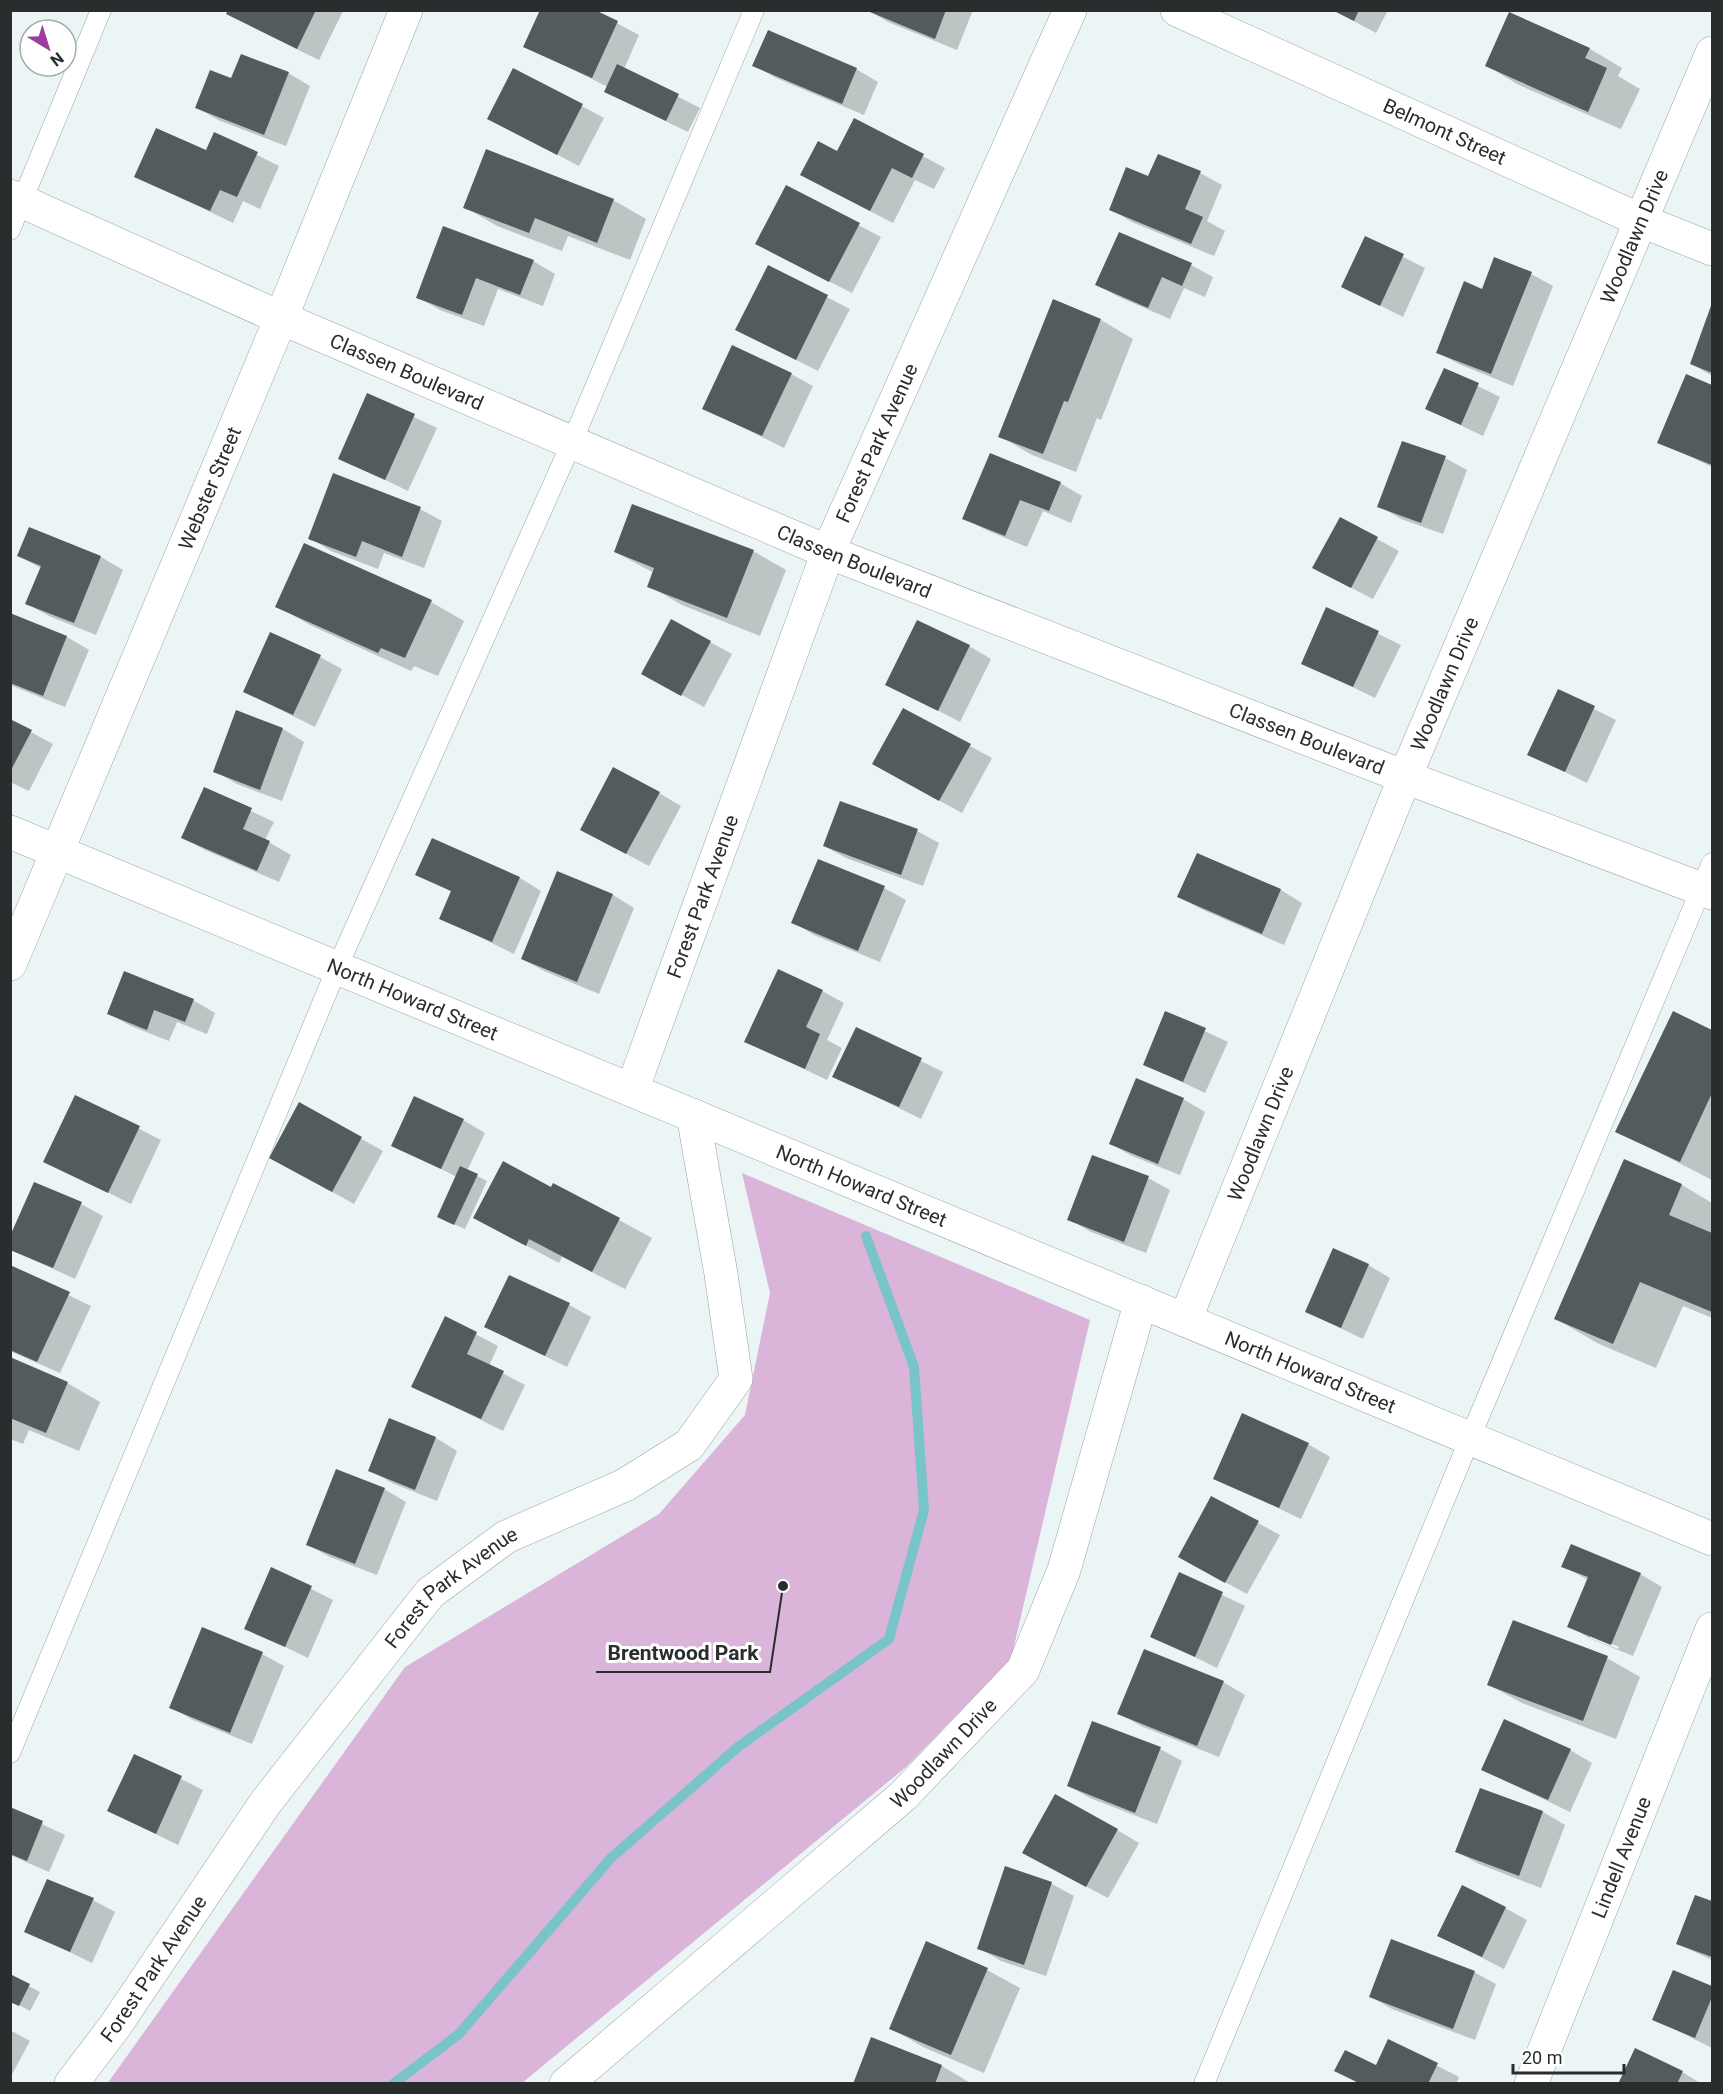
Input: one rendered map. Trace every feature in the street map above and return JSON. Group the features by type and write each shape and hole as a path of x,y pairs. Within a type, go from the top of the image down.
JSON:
{"street":[{"name":"Webster Street","path":"10,964 281,318 406,10"},
{"name":"Forest Park Avenue","path":"632,1090 828,552 1070,10"},
{"name":"Belmont Street","path":"1177,10 1642,221 1713,249"},
{"name":"Woodlawn Drive","path":"1185,1320 1405,777 1713,53"},
{"name":"Classen Boulevard","path":"14,210 281,318 828,552 1405,777 1709,882"},
{"name":"North Howard Street","path":"10,832 1713,1539"},
{"name":"Forest Park Avenue","path":"71,2084 115,2026 266,1802 430,1593 506,1536 625,1485 689,1446 736,1379 721,1274 693,1115"},
{"name":"Woodlawn Drive","path":"566,2084 903,1796 1023,1670 1064,1570 1141,1301"},
{"name":"Lindell Avenue","path":"1530,2084 1713,1629"}],"lane":[{"path":"14,210 101,10"},
{"path":"10,1753 337,968 572,442 754,10"},
{"path":"1204,2084 1470,1438 1709,882"}],"shaded area":[{"path":"742,1173 1090,1320 1011,1659 906,1767 522,2083 107,2084 405,1667 659,1514 745,1415 770,1293"}],"building":[{"path":"228,10 316,10 297,49 226,14"},
{"path":"540,10 595,10 618,21 592,78 523,47"},
{"path":"865,10 946,10 935,39"},
{"path":"1332,10 1359,10 1354,21"},
{"path":"1509,12 1590,48 1585,58 1607,68 1588,112 1485,66"},
{"path":"768,30 857,68 842,104 752,66"},
{"path":"241,54 289,72 264,135 195,108 210,70 231,78"},
{"path":"617,64 679,94 666,121 604,92"},
{"path":"513,68 583,104 557,155 487,119"},
{"path":"854,118 924,154 912,178 892,168 870,211 800,175 818,141 837,151"},
{"path":"156,128 206,150 214,132 258,152 237,197 220,190 210,211 134,177"},
{"path":"486,149 614,199 597,243 535,218 529,233 463,208"},
{"path":"1158,154 1201,171 1185,209 1203,217 1191,244 1109,210 1126,167 1148,176"},
{"path":"786,185 860,223 829,282 755,244"},
{"path":"443,226 534,260 520,295 476,278 462,315 416,298"},
{"path":"1119,232 1192,263 1182,286 1162,277 1148,308 1095,285"},
{"path":"1365,236 1404,254 1380,306 1341,287"},
{"path":"1494,257 1532,272 1491,374 1436,353 1464,281 1482,289"},
{"path":"768,265 828,295 796,360 735,330"},
{"path":"1053,299 1101,319 1068,402 1064,401 1043,454 998,437"},
{"path":"1712,303 1712,373 1690,364"},
{"path":"732,345 792,373 762,436 702,409"},
{"path":"1444,368 1479,383 1461,425 1425,409"},
{"path":"1686,374 1712,385 1712,465 1657,443"},
{"path":"367,393 415,414 385,480 338,459"},
{"path":"1402,441 1446,456 1421,523 1377,507"},
{"path":"990,453 1061,482 1049,511 1020,500 1005,536 962,519"},
{"path":"333,473 421,507 402,557 362,541 356,557 308,539"},
{"path":"632,504 754,550 727,618 647,587 654,568 614,552"},
{"path":"1340,517 1378,537 1351,588 1312,568"},
{"path":"29,527 101,556 74,623 25,604 41,566 17,556"},
{"path":"304,543 432,600 405,658 381,648 378,653 275,607"},
{"path":"1326,607 1379,631 1353,687 1301,664"},
{"path":"10,613 67,636 43,696 10,683"},
{"path":"671,619 711,641 681,696 641,674"},
{"path":"917,620 970,645 938,711 885,685"},
{"path":"270,632 321,655 293,715 243,692"},
{"path":"1558,689 1595,706 1565,772 1527,755"},
{"path":"903,708 971,744 939,801 872,764"},
{"path":"236,710 283,728 260,790 213,772"},
{"path":"10,719 32,730 10,772"},
{"path":"613,767 660,792 626,854 580,830"},
{"path":"204,787 252,808 243,829 270,841 257,871 181,838"},
{"path":"840,801 918,829 901,875 823,846"},
{"path":"432,838 520,877 492,942 439,919 451,891 415,875"},
{"path":"1197,853 1281,889 1262,934 1177,897"},
{"path":"818,859 885,886 858,951 791,923"},
{"path":"557,871 613,894 577,982 521,959"},
{"path":"778,969 823,990 806,1027 820,1034 805,1069 744,1042"},
{"path":"124,971 194,999 185,1022 154,1010 147,1030 107,1014"},
{"path":"1165,1011 1206,1028 1183,1082 1143,1065"},
{"path":"1673,1011 1712,1030 1712,1093 1680,1162 1615,1132"},
{"path":"856,1027 922,1058 899,1107 832,1077"},
{"path":"1136,1078 1184,1098 1158,1164 1109,1144"},
{"path":"75,1095 140,1126 108,1193 43,1162"},
{"path":"414,1096 464,1119 441,1169 391,1146"},
{"path":"299,1102 362,1137 332,1192 269,1158"},
{"path":"1092,1155 1149,1176 1124,1242 1067,1220"},
{"path":"1624,1159 1682,1184 1669,1215 1712,1233 1712,1312 1640,1282 1613,1344 1554,1319"},
{"path":"503,1161 551,1187 553,1183 620,1218 592,1272 529,1239 526,1246 473,1218"},
{"path":"460,1166 478,1174 454,1225 437,1217"},
{"path":"34,1182 82,1202 53,1268 10,1250 10,1236"},
{"path":"1333,1248 1369,1264 1341,1328 1305,1312"},
{"path":"10,1265 70,1292 37,1362 10,1350"},
{"path":"509,1275 570,1303 545,1356 484,1327"},
{"path":"445,1316 477,1332 467,1354 504,1371 481,1419 411,1387"},
{"path":"10,1357 68,1382 46,1433 10,1418"},
{"path":"1242,1413 1309,1443 1279,1508 1213,1479"},
{"path":"389,1418 436,1437 415,1490 368,1471"},
{"path":"336,1469 385,1488 355,1564 306,1545"},
{"path":"1211,1496 1259,1521 1225,1583 1178,1557"},
{"path":"1571,1544 1641,1573 1611,1645 1567,1627 1588,1577 1561,1567"},
{"path":"271,1567 312,1586 285,1647 244,1629"},
{"path":"1179,1572 1223,1592 1195,1657 1150,1637"},
{"path":"1513,1620 1608,1656 1583,1721 1487,1685"},
{"path":"202,1627 263,1652 230,1733 169,1708"},
{"path":"1144,1649 1224,1681 1197,1746 1117,1714"},
{"path":"1504,1719 1571,1749 1548,1800 1481,1770"},
{"path":"1092,1721 1161,1747 1135,1813 1067,1786"},
{"path":"134,1754 182,1776 156,1834 107,1811"},
{"path":"1480,1788 1543,1811 1519,1876 1455,1852"},
{"path":"1055,1794 1118,1829 1086,1887 1022,1853"},
{"path":"10,1807 43,1821 27,1861 10,1854"},
{"path":"1005,1866 1052,1882 1024,1965 977,1949"},
{"path":"47,1879 94,1898 70,1952 24,1932"},
{"path":"1462,1885 1506,1907 1482,1957 1437,1936"},
{"path":"1695,1895 1712,1901 1712,1957 1676,1944"},
{"path":"1391,1939 1475,1971 1453,2029 1369,1997"},
{"path":"926,1941 988,1968 951,2055 889,2029"},
{"path":"1673,1970 1712,1986 1712,1997 1695,2038 1652,2020"},
{"path":"10,1974 30,1984 19,2006 10,2002"},
{"path":"871,2037 942,2065 935,2084 853,2084"},
{"path":"1388,2039 1438,2063 1428,2084 1361,2084 1334,2071 1345,2050 1376,2065"},
{"path":"1635,2048 1683,2071 1677,2084 1618,2084"}],"waterway":[{"path":"393,2084 459,2034 611,1858 738,1747 889,1639 924,1510 914,1367 866,1236"}],"place":[{"name":"Brentwood Park","path":"783,1586"}]}
